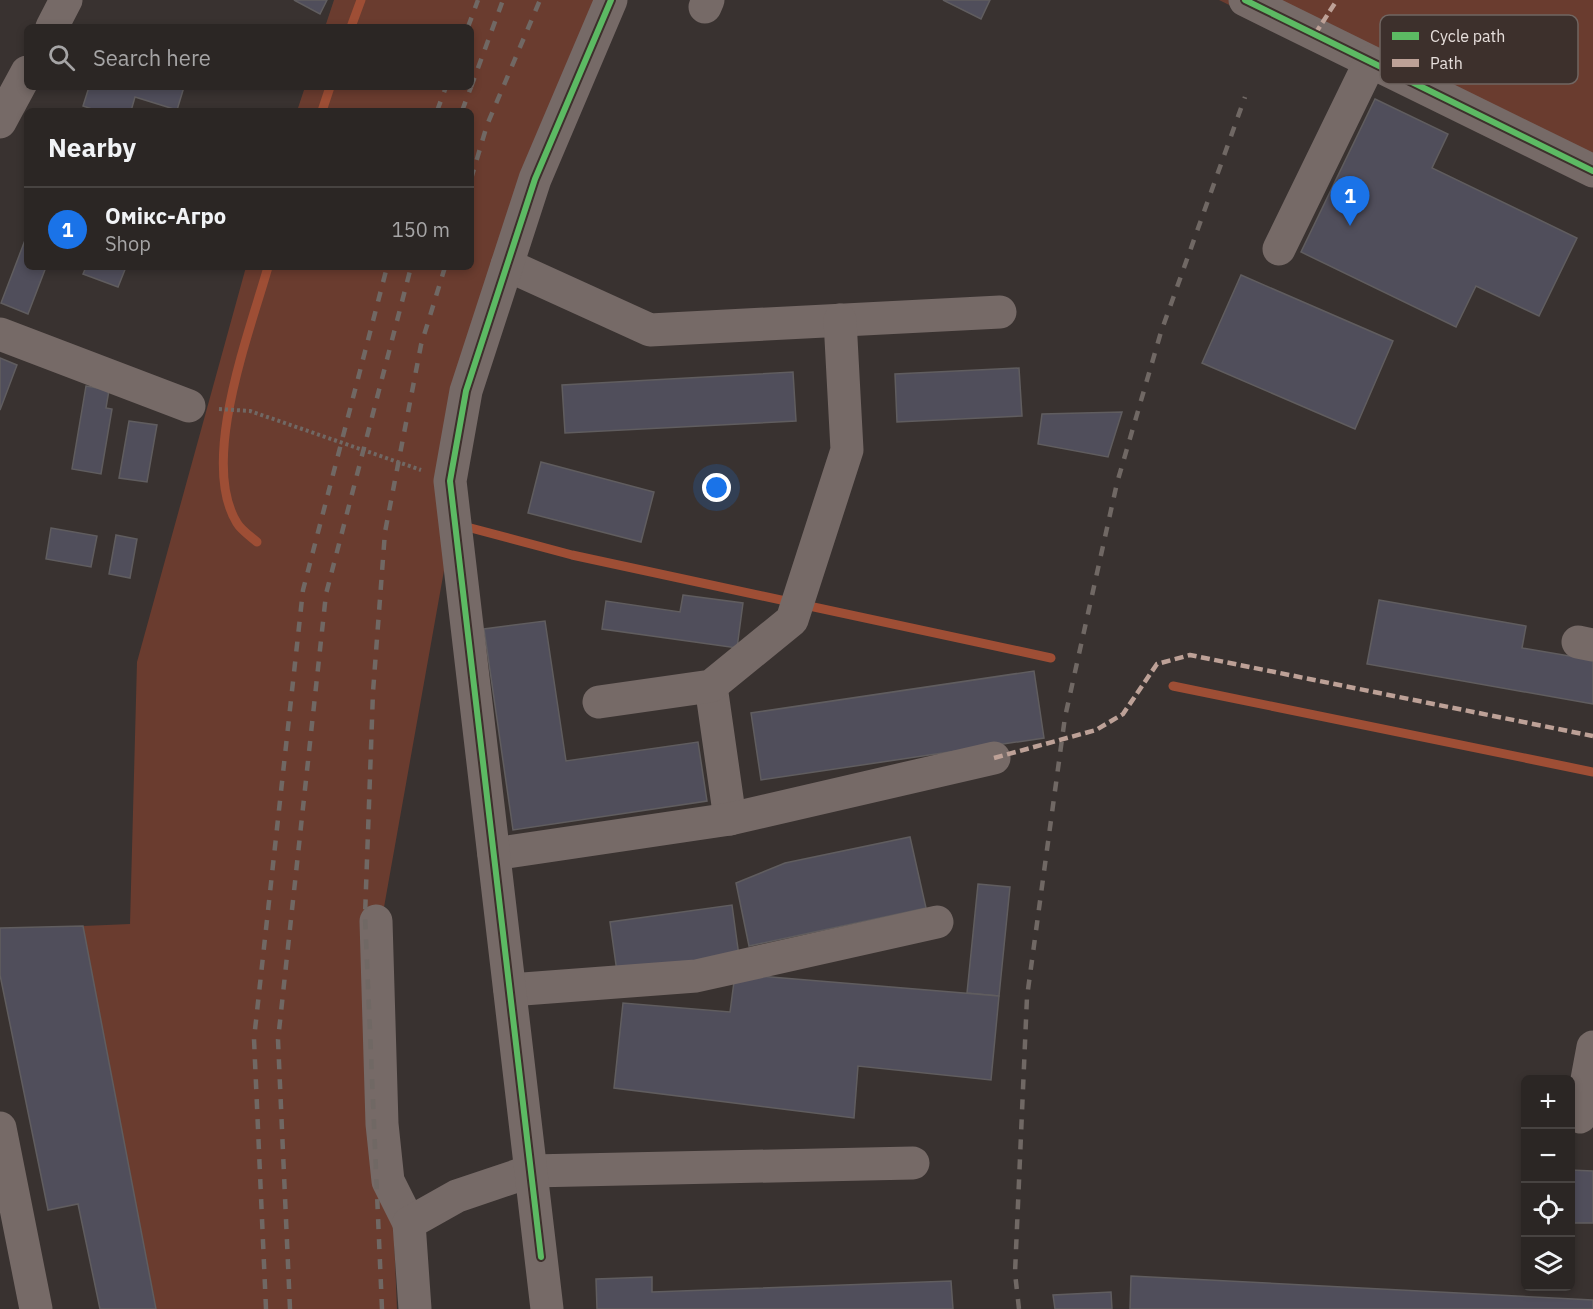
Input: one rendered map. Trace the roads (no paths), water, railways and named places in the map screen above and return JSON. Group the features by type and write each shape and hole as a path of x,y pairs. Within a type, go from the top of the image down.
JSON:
{"street":[{"path":"54,24 66,0"},
{"path":"547,1309 450,481 465,391 535,179 611,0"},
{"path":"1245,0 1380,67"},
{"path":"1279,249 1370,62"},
{"path":"0,122 24,78"},
{"path":"1415,84 1593,171"},
{"path":"507,265 650,330 1000,312"},
{"path":"599,702 711,686 792,620 847,450 840,320"},
{"path":"0,334 200,407"},
{"path":"711,686 730,819"},
{"path":"494,854 730,819 994,758"},
{"path":"376,921 382,1124 388,1180 409,1223 415,1309"},
{"path":"510,990 696,976 937,922"},
{"path":"1580,1117 1593,1047"},
{"path":"0,1128 36,1309"},
{"path":"409,1223 457,1196 531,1171 913,1163"}],"waterway":[{"path":"352,24 361,0"},
{"path":"323,108 329,90"},
{"path":"257,542 237,523 227,497 223,466 225,432 240,360 267,270"},
{"path":"467,527 572,555 1051,658"},
{"path":"1173,686 1593,772"}],"railway":[{"path":"469,24 478,0"},
{"path":"474,79 503,0"},
{"path":"474,169 487,125 540,0"},
{"path":"438,108 445,90"},
{"path":"463,108 470,90"},
{"path":"1019,1309 1015,1273 1027,997 1065,717 1117,483 1161,332 1245,97"},
{"path":"266,1309 254,1039 303,590 386,270"},
{"path":"290,1309 278,1040 326,594 410,270"},
{"path":"382,1309 365,916 373,692 385,532 421,345 444,270"}],"place":[{"name":"Омiкс-Агро","path":"1350,226"}]}
